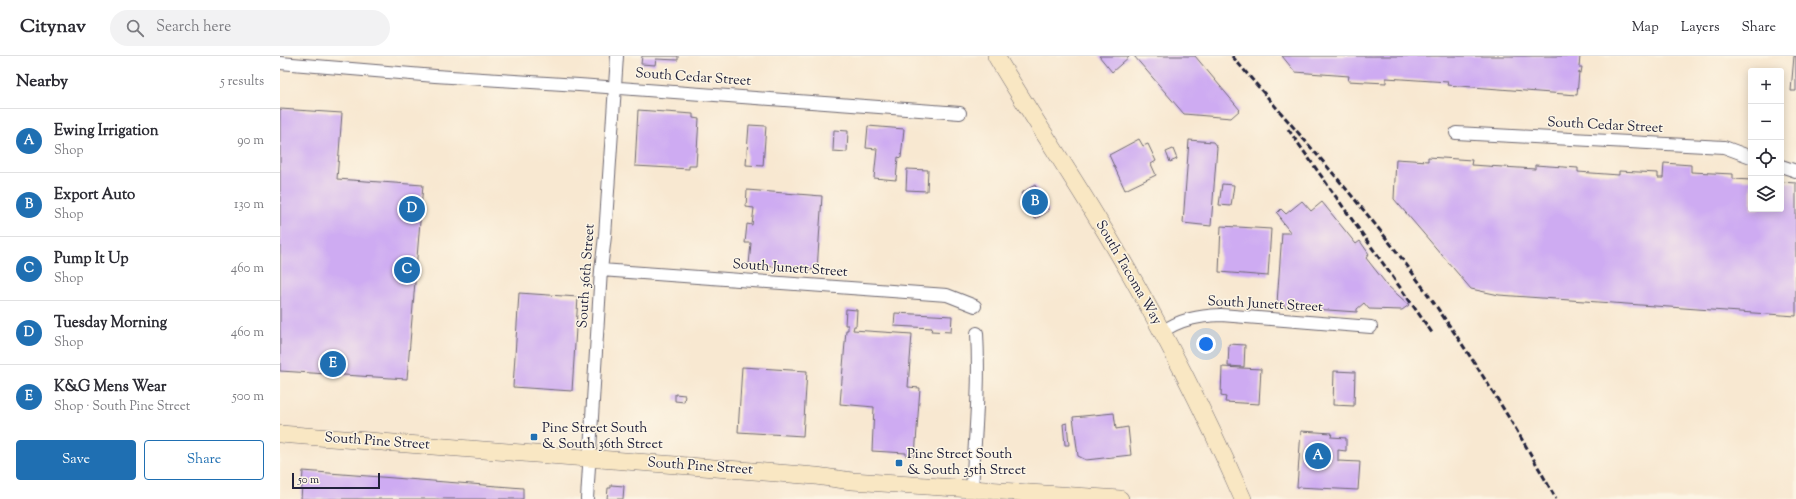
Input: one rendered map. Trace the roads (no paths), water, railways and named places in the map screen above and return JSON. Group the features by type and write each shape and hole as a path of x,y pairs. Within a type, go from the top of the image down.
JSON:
{"main road":[{"name":"South Tacoma Way","path":"996,56 1026,108 1094,212 1162,332 1225,458 1243,499"},
{"name":"South Pine Street","path":"280,434 816,476 852,481 1120,499"}],"street":[{"name":"South 36th Street","path":"587,499 588,459 600,312 601,270 605,236 617,56"},
{"name":"South Cedar Street","path":"280,64 960,113"},
{"name":"South Cedar Street","path":"1456,132 1724,147 1748,156"},
{"path":"1784,167 1796,171"},
{"name":"South Junett Street","path":"601,270 948,295 975,306"},
{"name":"South Junett Street","path":"1162,332 1182,321 1200,316 1221,315 1371,327"},
{"path":"972,489 978,353 977,333"}],"railway":[{"path":"1232,56 1340,182 1403,260 1484,377 1556,499"},
{"path":"1288,129 1433,334"}],"place":[{"name":"Export Auto","path":"1035,202"},
{"name":"Tuesday Morning","path":"412,209"},
{"name":"Pump It Up","path":"407,270"},
{"name":"K&G Mens Wear","path":"333,364"},
{"name":"Pine Street South & South 36th Street","path":"534,437"},
{"name":"Ewing Irrigation","path":"1318,456"},
{"name":"Pine Street South & South 35th Street","path":"899,463"}]}
